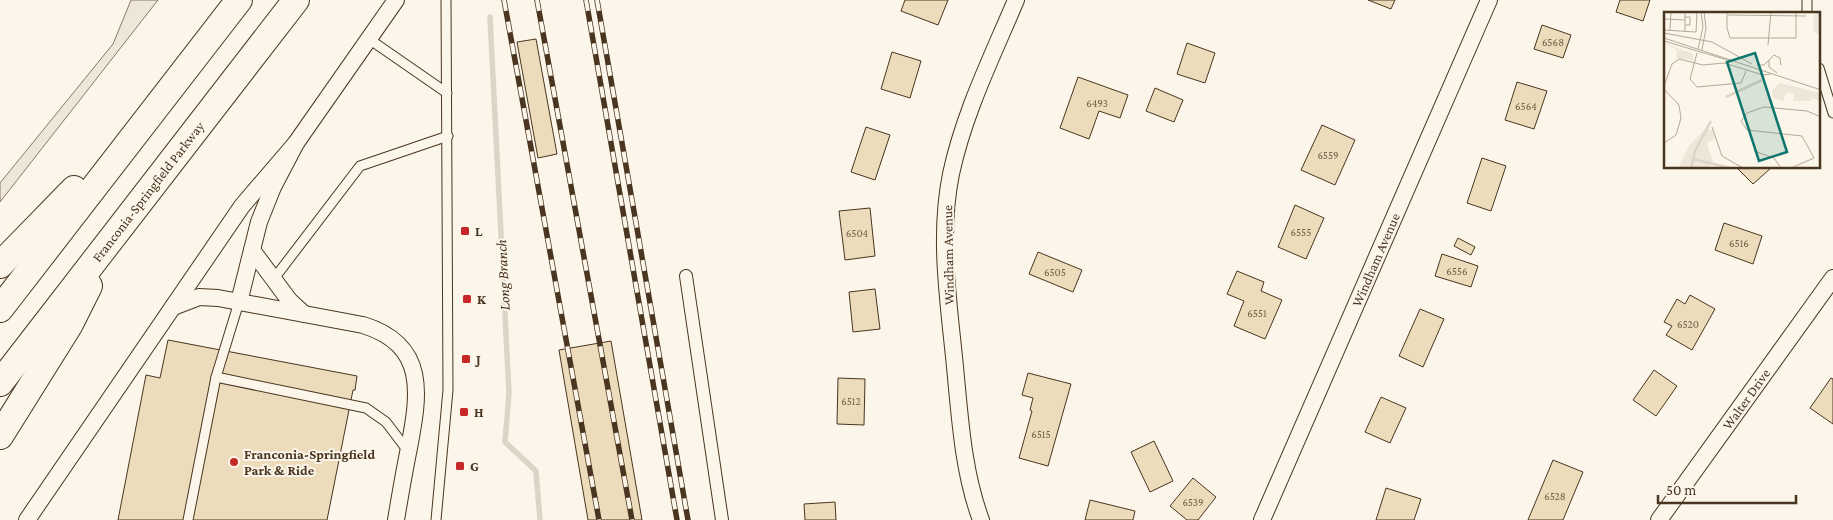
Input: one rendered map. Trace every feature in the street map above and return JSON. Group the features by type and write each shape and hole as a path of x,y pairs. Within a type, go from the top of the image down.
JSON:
{"main road":[{"path":"217,28 225,0"},
{"path":"0,309 239,0"},
{"name":"Franconia-Springfield Parkway","path":"0,383 296,0"},
{"path":"0,265 164,98"},
{"path":"0,436 70,324 119,228"}],"street":[{"path":"28,520 242,206 296,143 396,0"},
{"name":"Windham Avenue","path":"981,520 966,464 958,400 950,310 946,216 951,174 961,136 973,100 1016,0"},
{"name":"Windham Avenue","path":"1262,520 1489,0"},
{"path":"239,302 266,202 296,143"},
{"path":"252,250 273,280 304,314"},
{"path":"686,276 722,520"},
{"name":"Walter Drive","path":"1659,520 1833,278"},
{"path":"171,308 199,297 239,302 372,328 391,340 408,358 417,378 418,389 396,520"}],"lane":[{"path":"436,520 448,390 446,0"},
{"path":"369,38 447,94"},
{"path":"1820,71 1833,113"},
{"path":"273,280 360,166 448,136"},
{"path":"188,520 216,377 239,302"},
{"path":"216,377 350,403 379,416 394,431 408,451"}],"shaded area":[{"path":"131,0 158,0 0,202 0,183 113,44"}],"building":[{"path":"905,0 948,0 938,25 901,11"},
{"path":"1368,0 1395,0 1391,9"},
{"path":"1620,0 1650,0 1643,21 1616,12"},
{"path":"1542,25 1571,35 1563,58 1534,49"},
{"path":"536,39 557,154 538,158 517,42"},
{"path":"1187,43 1215,53 1205,83 1177,74"},
{"path":"892,52 921,61 910,98 881,89"},
{"path":"1078,77 1128,95 1120,118 1099,111 1089,139 1060,128"},
{"path":"1517,82 1547,91 1534,129 1505,120"},
{"path":"1155,88 1183,100 1174,122 1146,111"},
{"path":"1322,125 1355,140 1335,185 1301,170"},
{"path":"866,127 890,135 875,180 851,172"},
{"path":"1482,158 1506,166 1491,211 1467,203"},
{"path":"1738,169 1770,169 1753,184"},
{"path":"1295,205 1324,218 1306,259 1278,247"},
{"path":"870,208 875,256 845,260 839,211"},
{"path":"1724,223 1762,236 1753,264 1715,250"},
{"path":"1458,238 1475,247 1471,255 1454,246"},
{"path":"1038,252 1082,270 1073,292 1029,274"},
{"path":"1442,254 1478,266 1471,287 1435,276"},
{"path":"1237,271 1264,282 1261,291 1282,300 1265,339 1234,326 1244,301 1227,294"},
{"path":"875,289 880,329 853,332 849,292"},
{"path":"1690,295 1715,309 1692,350 1666,335 1672,326 1664,322 1677,299 1685,304"},
{"path":"1420,309 1444,319 1423,367 1399,356"},
{"name":"Franconia-Springfield Park & Ride","path":"168,340 357,376 327,520 118,520 146,375 160,378"},
{"path":"611,341 642,520 588,520 559,350"},
{"path":"1654,370 1677,386 1656,416 1633,400"},
{"path":"1028,373 1071,384 1048,466 1019,458 1032,411 1030,410 1033,398 1022,395"},
{"path":"838,378 865,379 864,425 837,424"},
{"path":"1831,378 1833,379 1833,424 1810,408"},
{"path":"1381,397 1406,408 1390,443 1365,432"},
{"path":"1154,441 1173,481 1150,492 1131,452"},
{"path":"1553,460 1583,472 1563,520 1528,520"},
{"path":"1193,478 1216,497 1198,520 1187,520 1170,506"},
{"path":"1386,488 1421,499 1414,520 1376,520"},
{"path":"1090,500 1135,511 1133,520 1085,520"},
{"path":"835,502 836,520 805,520 804,504"}],"waterway":[{"name":"Long Branch","path":"490,17 509,393 505,442 536,471 540,520"}],"railway":[{"path":"504,0 599,520"},
{"path":"537,0 632,520"},
{"path":"586,0 677,520"},
{"path":"597,0 688,520"}],"place":[{"name":"L","path":"465,231"},
{"name":"K","path":"467,299"},
{"name":"J","path":"466,359"},
{"name":"H","path":"464,412"},
{"name":"Franconia-Springfield Park & Ride","path":"234,462"},
{"name":"G","path":"460,466"}]}
